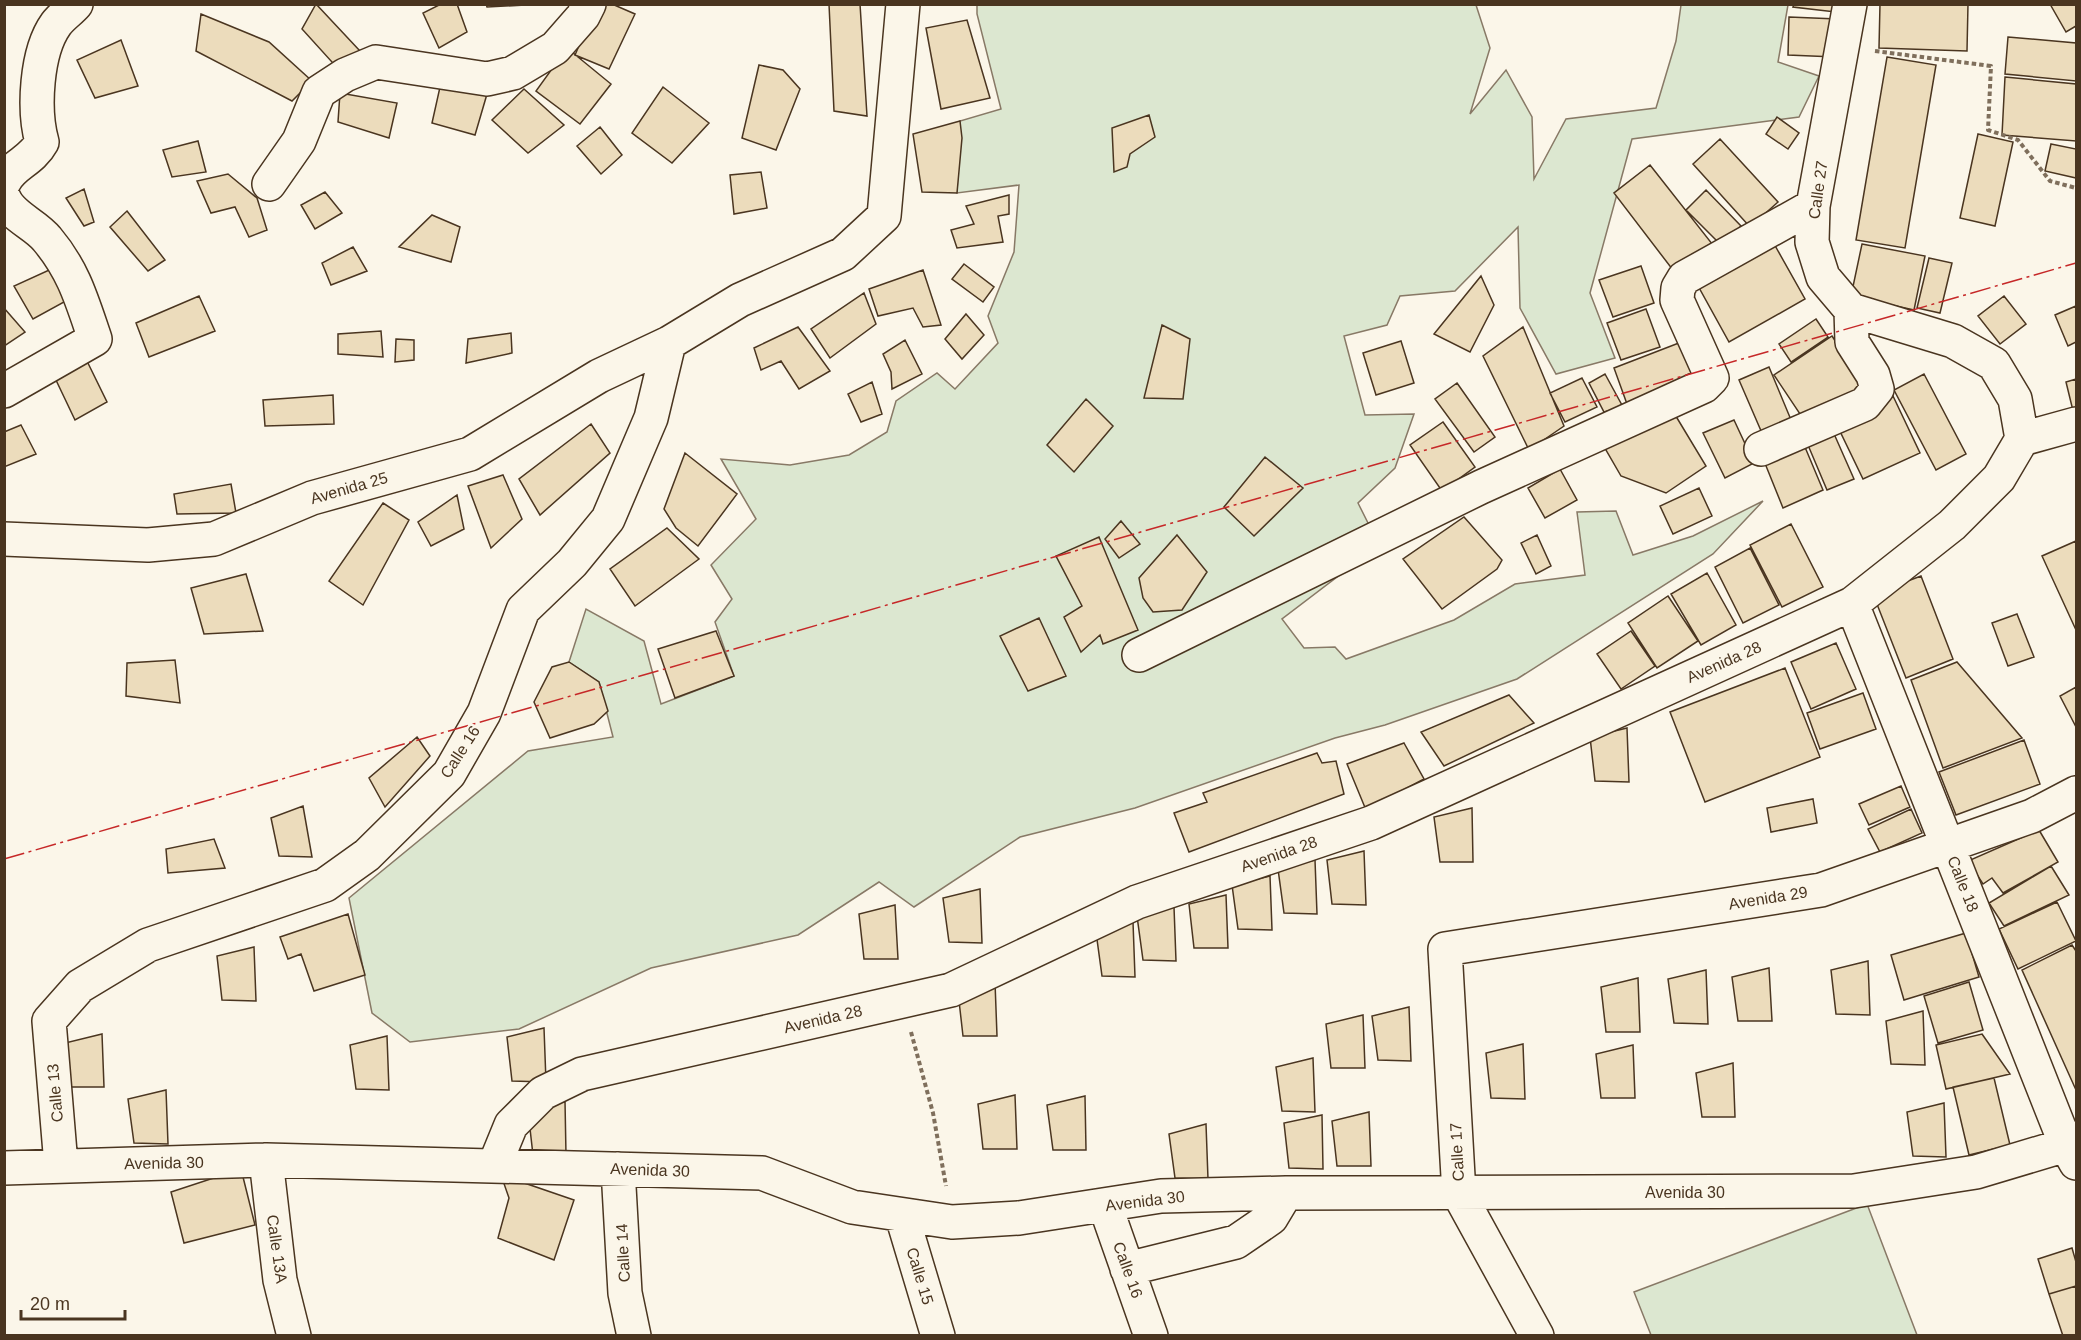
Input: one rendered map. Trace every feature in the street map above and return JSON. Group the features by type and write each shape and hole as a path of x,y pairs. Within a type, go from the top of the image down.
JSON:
{"street":[{"path":"4,182 8,174 35,155 42,142 37,124 41,52 56,23 76,4"},
{"path":"269,184 299,141 319,92 345,75 376,62 487,79 513,73 555,48 583,16 589,4"},
{"name":"Avenida 25","path":"4,539 148,545 214,540 312,498 471,453 599,376 669,343 740,300 843,254 884,216 903,4"},
{"name":"Calle 27","path":"1850,4 1845,44 1813,206 1812,242 1823,277 1851,310"},
{"path":"4,198 7,206 46,237 70,269 95,339 4,391"},
{"path":"1139,655 1481,487 1704,386 1712,378 1677,300 1678,288 1684,278 1813,206"},
{"path":"1761,449 1865,404 1877,389 1873,375 1852,342 1851,310 1953,341 1994,364 2015,399 2022,439 2076,424"},
{"name":"Calle 16","path":"49,1021 80,986 148,945 324,885 367,855 449,774 484,713 523,610 572,563 608,519 651,418 669,343"},
{"name":"Avenida 28","path":"495,1164 511,1125 543,1093 582,1074 951,990 1137,902 1371,823 1852,604 1952,525 1999,478 2022,439"},
{"name":"Calle 18","path":"1852,604 2073,1149"},
{"name":"Avenida 29","path":"1445,949 1821,890 2032,816 2076,793"},
{"name":"Calle 17","path":"1445,949 1460,1194 1537,1335"},
{"name":"Calle 13","path":"49,1021 61,1165"},
{"name":"Avenida 30","path":"4,1168 266,1160 495,1164 762,1173 852,1207 952,1222 1019,1218 1161,1196 1286,1193 1854,1191 1976,1172 2073,1149"},
{"name":"Calle 13A","path":"266,1160 280,1280 294,1335"},
{"name":"Calle 14","path":"618,1169 625,1293 634,1335"},
{"path":"1127,1269 1236,1242 1271,1218 1286,1193"},
{"name":"Calle 16","path":"1105,1205 1151,1335"},
{"name":"Calle 15","path":"902,1216 938,1335"}],"path":[{"path":"1845,44 1887,54 1991,66 1988,130 2018,140 2050,181 2076,188"},
{"path":"902,1001 933,1113 952,1222"}],"green space":[{"path":"977,5 1476,5 1490,48 1470,114 1506,70 1532,117 1534,179 1566,119 1656,108 1676,41 1681,5 1788,5 1778,62 1819,76 1799,117 1632,139 1590,293 1615,358 1556,374 1520,308 1518,227 1455,291 1400,296 1387,325 1344,336 1365,415 1414,414 1395,468 1358,503 1379,545 1282,619 1304,648 1335,647 1346,659 1454,620 1515,584 1585,575 1577,512 1616,511 1633,555 1693,536 1763,501 1713,554 1517,679 1385,725 1335,738 1135,808 1020,837 914,907 879,882 798,935 651,968 519,1029 410,1042 372,1013 349,898 528,751 613,737 599,682 569,662 586,609 644,641 661,704 734,676 715,622 732,599 711,565 756,519 721,459 790,465 849,455 887,432 896,401 937,373 955,389 998,343 988,316 1014,252 1019,185 957,193 960,121 1001,109 977,14"},
{"path":"1867,1204 1917,1335 1651,1335 1634,1292"}],"building":[{"path":"316,4 360,51 341,72 302,29"},
{"path":"441,4 457,4 467,32 439,48 423,13"},
{"path":"486,4 543,4 487,7"},
{"path":"597,4 612,4 635,14 609,69 575,55"},
{"path":"829,4 860,4 867,116 834,111"},
{"path":"1794,4 1845,4 1844,13 1793,7"},
{"path":"1880,4 1968,4 1967,51 1879,48"},
{"path":"2050,4 2076,4 2076,26 2066,32"},
{"path":"201,14 269,42 312,81 292,101 196,51"},
{"path":"1789,17 1837,19 1835,57 1788,55"},
{"path":"967,20 990,98 941,109 926,28"},
{"path":"2008,37 2076,43 2076,81 2005,74"},
{"path":"121,40 138,86 95,98 77,60"},
{"path":"567,48 611,84 580,124 536,91"},
{"path":"1887,57 1936,65 1905,248 1856,240"},
{"path":"759,65 783,70 800,89 776,150 742,138"},
{"path":"2005,77 2076,84 2076,141 2002,135"},
{"path":"440,87 487,94 475,135 432,123"},
{"path":"663,87 709,123 672,163 632,133"},
{"path":"524,89 564,125 528,153 492,120"},
{"path":"340,93 397,103 389,138 338,122"},
{"path":"1149,115 1155,137 1130,154 1127,167 1114,172 1112,128"},
{"path":"1777,117 1799,133 1788,149 1766,134"},
{"path":"960,121 962,138 957,193 922,192 913,134"},
{"path":"600,127 622,155 601,174 577,146"},
{"path":"1978,134 2013,142 1995,226 1960,218"},
{"path":"1720,139 1778,202 1750,227 1693,164"},
{"path":"198,141 206,172 172,177 163,150"},
{"path":"2051,144 2076,149 2076,178 2045,171"},
{"path":"1650,165 1713,245 1676,274 1614,193"},
{"path":"761,172 767,208 734,214 730,175"},
{"path":"228,174 257,198 267,230 249,237 235,207 211,213 197,181"},
{"path":"84,189 94,222 84,226 66,198"},
{"path":"1706,190 1741,226 1721,245 1686,210"},
{"path":"325,192 342,213 315,229 301,205"},
{"path":"1009,195 1009,214 998,216 1003,242 957,248 951,230 974,224 966,206"},
{"path":"127,211 165,260 148,271 110,227"},
{"path":"432,215 460,227 451,262 399,247"},
{"path":"1773,242 1805,299 1729,342 1697,284"},
{"path":"1862,244 1925,256 1914,310 1851,296"},
{"path":"353,247 367,271 331,285 322,263"},
{"path":"1929,258 1952,263 1940,313 1917,308"},
{"path":"964,264 994,287 983,302 952,279"},
{"path":"58,266 75,296 33,319 14,286"},
{"path":"1641,266 1654,303 1613,317 1599,280"},
{"path":"923,270 941,325 923,327 913,308 878,316 869,289"},
{"path":"1481,276 1494,305 1470,352 1434,334"},
{"path":"864,293 876,324 830,358 811,329"},
{"path":"199,296 215,331 149,357 136,323"},
{"path":"2004,296 2026,324 2000,344 1978,316"},
{"path":"2076,306 2076,342 2068,346 2055,315"},
{"path":"4,308 25,332 4,346"},
{"path":"1646,309 1660,347 1621,360 1607,323"},
{"path":"966,314 984,335 962,359 945,339"},
{"path":"1816,319 1828,337 1791,362 1779,344"},
{"path":"1162,325 1190,339 1183,399 1144,398"},
{"path":"798,327 830,371 799,389 781,361 761,370 754,348"},
{"path":"1523,327 1564,426 1529,450 1483,356"},
{"path":"381,331 383,357 338,354 338,334"},
{"path":"511,333 512,353 466,363 468,339"},
{"path":"1832,336 1866,387 1808,426 1774,375"},
{"path":"396,339 414,340 414,360 395,362"},
{"path":"905,340 922,374 892,389 891,372 883,354"},
{"path":"1401,341 1414,383 1376,395 1363,353"},
{"path":"1684,341 1698,377 1627,404 1614,368"},
{"path":"84,355 107,402 75,420 55,378"},
{"path":"1769,367 1794,427 1765,440 1739,380"},
{"path":"1605,374 1623,407 1604,412 1589,383"},
{"path":"1924,374 1966,454 1936,470 1894,390"},
{"path":"1582,378 1597,407 1565,422 1550,393"},
{"path":"2076,379 2076,418 2075,419 2066,382"},
{"path":"872,382 882,414 861,422 848,394"},
{"path":"1457,383 1495,437 1474,452 1435,399"},
{"path":"333,395 334,424 265,426 263,400"},
{"path":"1893,396 1920,453 1863,479 1836,423"},
{"path":"1086,399 1113,426 1074,472 1047,445"},
{"path":"1674,413 1706,466 1666,493 1621,476 1602,443"},
{"path":"1734,420 1754,463 1725,478 1703,433"},
{"path":"1443,422 1475,467 1442,491 1410,445"},
{"path":"591,424 610,453 540,515 519,479"},
{"path":"21,425 36,454 4,467 4,432"},
{"path":"1831,427 1854,479 1827,490 1805,438"},
{"path":"1802,440 1823,490 1783,508 1762,456"},
{"path":"685,453 737,494 698,546 676,528 664,509"},
{"path":"1265,457 1303,488 1254,536 1224,507"},
{"path":"1560,469 1577,500 1545,518 1528,488"},
{"path":"503,475 522,519 491,548 468,486"},
{"path":"231,484 236,513 177,514 174,494"},
{"path":"1699,488 1712,516 1673,534 1660,506"},
{"path":"457,495 464,529 431,546 418,522"},
{"path":"383,503 409,520 363,605 329,581"},
{"path":"1464,517 1502,560 1497,569 1442,609 1403,559"},
{"path":"1121,521 1140,544 1119,558 1105,539"},
{"path":"1791,524 1823,587 1782,607 1750,545"},
{"path":"667,528 699,559 635,606 610,569"},
{"path":"1177,535 1207,572 1182,610 1153,612 1143,598 1139,578"},
{"path":"1537,535 1551,566 1536,574 1521,543"},
{"path":"1099,537 1138,630 1103,644 1100,635 1081,652 1064,617 1082,606 1056,556"},
{"path":"2076,541 2076,630 2042,556"},
{"path":"1750,548 1779,605 1743,623 1715,567"},
{"path":"1707,573 1736,625 1701,645 1671,594"},
{"path":"246,574 263,631 204,634 191,588"},
{"path":"1921,576 1953,659 1906,678 1873,594"},
{"path":"1668,596 1698,641 1657,668 1628,623"},
{"path":"2017,614 2034,657 2008,666 1992,623"},
{"path":"1039,618 1066,676 1028,691 1000,636"},
{"path":"716,631 734,676 675,698 658,649"},
{"path":"1631,631 1655,666 1621,689 1597,654"},
{"path":"1836,643 1856,689 1811,709 1791,662"},
{"path":"175,660 180,703 126,696 127,663"},
{"path":"569,662 599,682 608,711 594,724 550,738 534,702 552,667"},
{"path":"1957,662 2022,738 1943,768 1911,680"},
{"path":"1785,668 1820,757 1705,802 1670,712"},
{"path":"2076,687 2076,727 2060,696"},
{"path":"1863,693 1876,729 1820,749 1807,713"},
{"path":"1509,695 1534,723 1444,766 1421,732"},
{"path":"1627,728 1629,782 1595,781 1590,737"},
{"path":"417,737 430,756 385,807 369,778"},
{"path":"2024,740 2040,784 1956,815 1939,772"},
{"path":"1404,743 1424,779 1366,810 1347,764"},
{"path":"1317,753 1322,763 1336,761 1344,794 1189,852 1174,813 1207,802 1203,793"},
{"path":"1901,786 1910,807 1869,825 1859,804"},
{"path":"1813,799 1817,823 1771,832 1767,808"},
{"path":"303,806 312,857 279,856 271,818"},
{"path":"1472,808 1473,862 1440,862 1434,817"},
{"path":"1911,809 1922,833 1880,852 1868,829"},
{"path":"2039,830 2058,862 2003,893 1992,878 1983,884 1968,861"},
{"path":"214,839 225,868 168,873 166,849"},
{"path":"1364,851 1366,905 1332,904 1327,860"},
{"path":"1315,860 1317,914 1284,913 1278,869"},
{"path":"2051,866 2069,895 2004,926 1989,903"},
{"path":"1270,876 1272,930 1238,929 1232,885"},
{"path":"980,889 982,943 949,942 943,898"},
{"path":"1226,895 1228,948 1194,948 1189,904"},
{"path":"2057,902 2076,941 2018,969 1999,929"},
{"path":"895,905 898,959 864,959 859,914"},
{"path":"1174,907 1176,961 1143,960 1137,916"},
{"path":"348,914 365,975 314,991 301,954 288,959 280,937"},
{"path":"1133,922 1135,977 1102,976 1096,932"},
{"path":"1966,933 1979,977 1904,1000 1891,955"},
{"path":"2072,945 2076,951 2076,1090 2022,970"},
{"path":"254,947 256,1001 222,1000 217,956"},
{"path":"1868,961 1870,1015 1836,1014 1831,970"},
{"path":"1769,968 1772,1021 1738,1021 1732,977"},
{"path":"1706,970 1708,1024 1674,1023 1668,979"},
{"path":"1638,978 1640,1032 1606,1032 1601,987"},
{"path":"995,982 997,1036 963,1036 958,992"},
{"path":"1969,982 1983,1030 1938,1043 1924,996"},
{"path":"1409,1007 1411,1061 1378,1060 1372,1016"},
{"path":"1923,1011 1925,1065 1891,1064 1886,1021"},
{"path":"1363,1015 1365,1068 1331,1068 1326,1024"},
{"path":"544,1028 546,1082 512,1081 507,1037"},
{"path":"102,1034 104,1087 70,1087 65,1043"},
{"path":"1982,1034 2010,1074 1946,1089 1936,1045"},
{"path":"387,1036 389,1090 356,1089 350,1045"},
{"path":"1523,1044 1525,1099 1491,1098 1486,1053"},
{"path":"1633,1045 1635,1098 1601,1098 1596,1054"},
{"path":"1313,1058 1315,1112 1282,1111 1276,1067"},
{"path":"1733,1063 1735,1117 1702,1117 1696,1073"},
{"path":"1994,1078 2010,1145 1969,1155 1953,1087"},
{"path":"166,1090 168,1144 134,1143 128,1099"},
{"path":"1015,1095 1017,1149 983,1149 978,1104"},
{"path":"1085,1096 1086,1150 1053,1150 1047,1105"},
{"path":"565,1101 566,1155 533,1155 528,1111"},
{"path":"1944,1103 1946,1157 1913,1156 1907,1112"},
{"path":"1369,1112 1371,1166 1337,1166 1332,1121"},
{"path":"1322,1115 1323,1169 1289,1168 1284,1123"},
{"path":"1206,1124 1208,1179 1175,1178 1169,1134"},
{"path":"241,1169 255,1225 184,1243 171,1192"},
{"path":"501,1175 574,1200 554,1260 498,1238 509,1198"},
{"path":"2072,1248 2076,1262 2076,1286 2049,1294 2038,1259"},
{"path":"2076,1286 2076,1336 2063,1336 2049,1294"}],"power":[{"path":"4,859 2076,263"}]}
